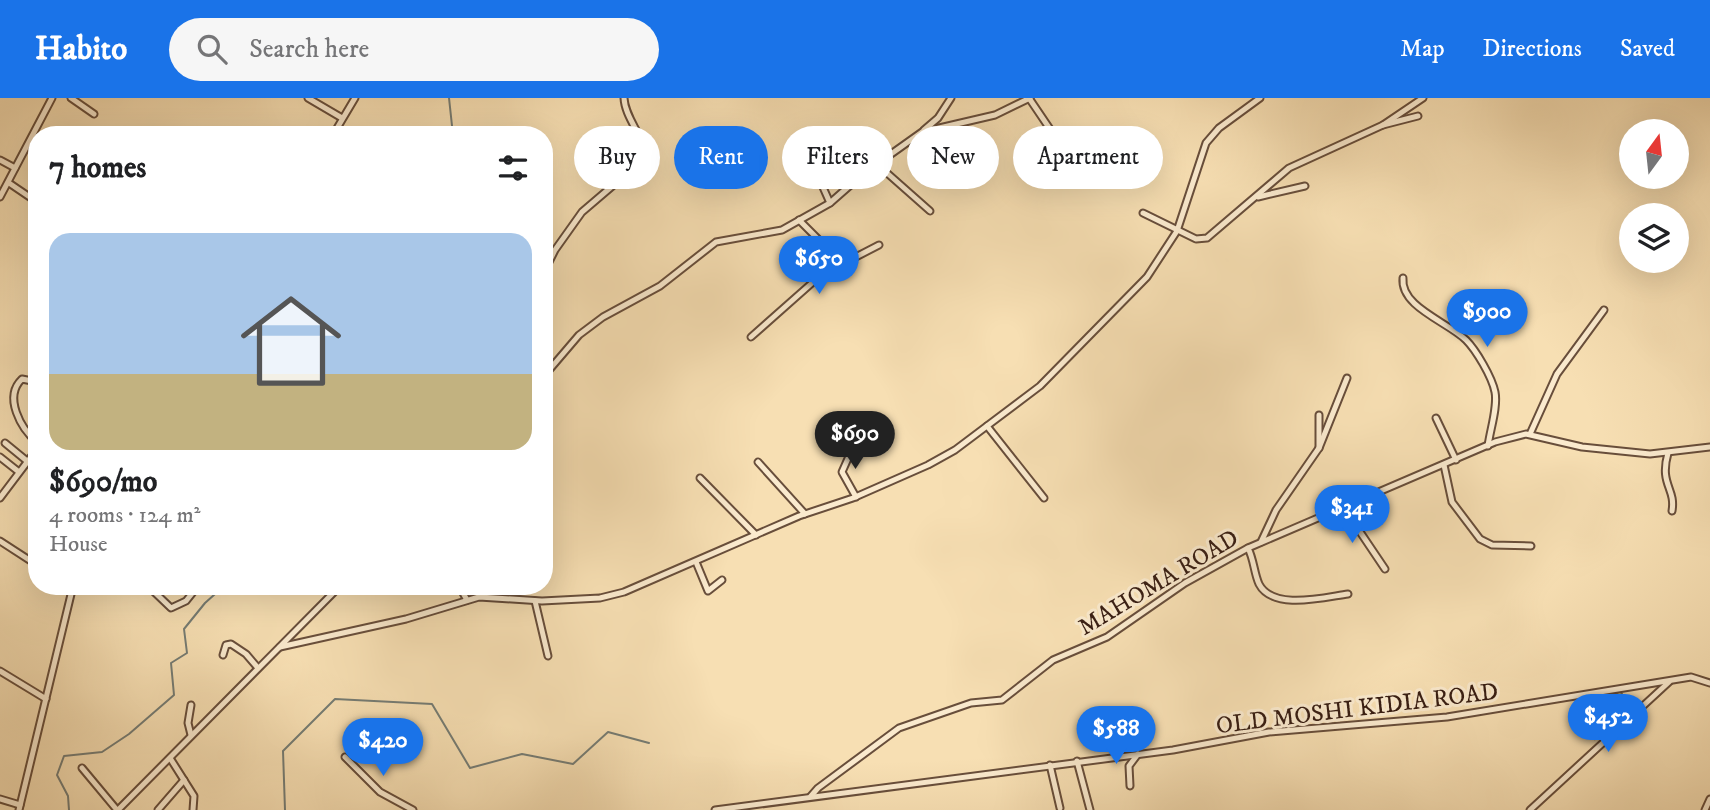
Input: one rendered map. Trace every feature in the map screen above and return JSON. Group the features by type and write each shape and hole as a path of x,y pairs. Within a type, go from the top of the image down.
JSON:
{"street":[{"path":"35,126 52,98"},
{"path":"71,98 94,114"},
{"path":"308,98 342,118"},
{"path":"338,126 355,98"},
{"path":"553,254 582,212 644,159 644,147 628,119 624,98"},
{"path":"929,126 938,118 951,98"},
{"path":"948,126 995,115 1029,98 1048,126"},
{"path":"280,647 407,619 467,600 486,597 535,601 592,599 624,592 943,457 987,426 1067,361 1096,327 1147,277 1177,231 1206,143 1219,128 1260,98"},
{"path":"1383,125 1423,98"},
{"path":"1143,213 1196,239 1207,238 1295,164 1383,125 1418,116"},
{"path":"0,197 28,141"},
{"path":"0,160 15,168"},
{"path":"893,180 930,211"},
{"path":"9,183 28,196"},
{"path":"1258,197 1305,186"},
{"path":"823,189 830,204"},
{"path":"553,366 585,330 660,286 716,242 770,235 830,204 848,189"},
{"path":"799,220 822,243 837,266"},
{"path":"751,337 821,275 879,245"},
{"path":"1403,278 1404,291 1412,301 1468,341 1493,387 1495,396 1488,446"},
{"path":"1530,434 1557,374 1604,310"},
{"path":"1261,541 1276,510 1319,448 1347,378"},
{"path":"28,380 22,379 17,384 15,395 22,427 28,433"},
{"path":"1319,415 1319,448"},
{"path":"1436,418 1456,460"},
{"path":"987,426 1044,498"},
{"name":"MAHOMA ROAD","path":"811,796 899,728 971,703 1002,700 1053,660 1107,637 1185,583 1261,541 1488,446 1530,434 1582,447 1668,453 1710,447"},
{"path":"0,498 27,461 5,443"},
{"path":"854,444 842,471 856,496"},
{"path":"1668,453 1664,475 1672,498 1672,511"},
{"path":"0,457 19,472"},
{"path":"758,462 805,514"},
{"path":"1444,465 1452,502 1480,539 1492,545 1531,546"},
{"path":"700,478 756,534"},
{"path":"1344,508 1385,569"},
{"path":"0,541 28,559"},
{"path":"1248,548 1260,586 1273,596 1301,600 1348,594"},
{"path":"696,562 708,591 722,580"},
{"path":"0,799 20,808 71,595"},
{"path":"157,595 171,608 186,601 191,595"},
{"path":"82,768 118,810 331,595"},
{"path":"464,595 467,600"},
{"path":"535,601 548,656"},
{"path":"223,655 226,645 231,644 246,654 258,668"},
{"path":"0,671 46,699"},
{"name":"OLD MOSHI KIDIA ROAD","path":"715,810 1138,754 1269,732 1447,717 1710,676"},
{"path":"1698,677 1710,683"},
{"path":"1530,810 1670,681"},
{"path":"191,705 188,723 191,735"},
{"path":"1130,786 1129,766 1138,754"},
{"path":"345,757 380,792 413,810"},
{"path":"170,758 194,796 193,810"},
{"path":"1077,761 1090,810"},
{"path":"1050,765 1060,808"},
{"path":"158,810 184,780"},
{"path":"1705,810 1710,799"}],"shaded area":[{"path":"1620,691 1634,712 1595,739 1581,719"}],"waterway":[{"path":"449,98 452,126"},
{"path":"69,810 68,796 57,775 64,756 102,752 129,734 174,695 171,663 187,653 184,629 214,595"},
{"path":"285,810 283,751 335,699 432,704 470,768 522,754 573,764 608,732 649,743"}]}
